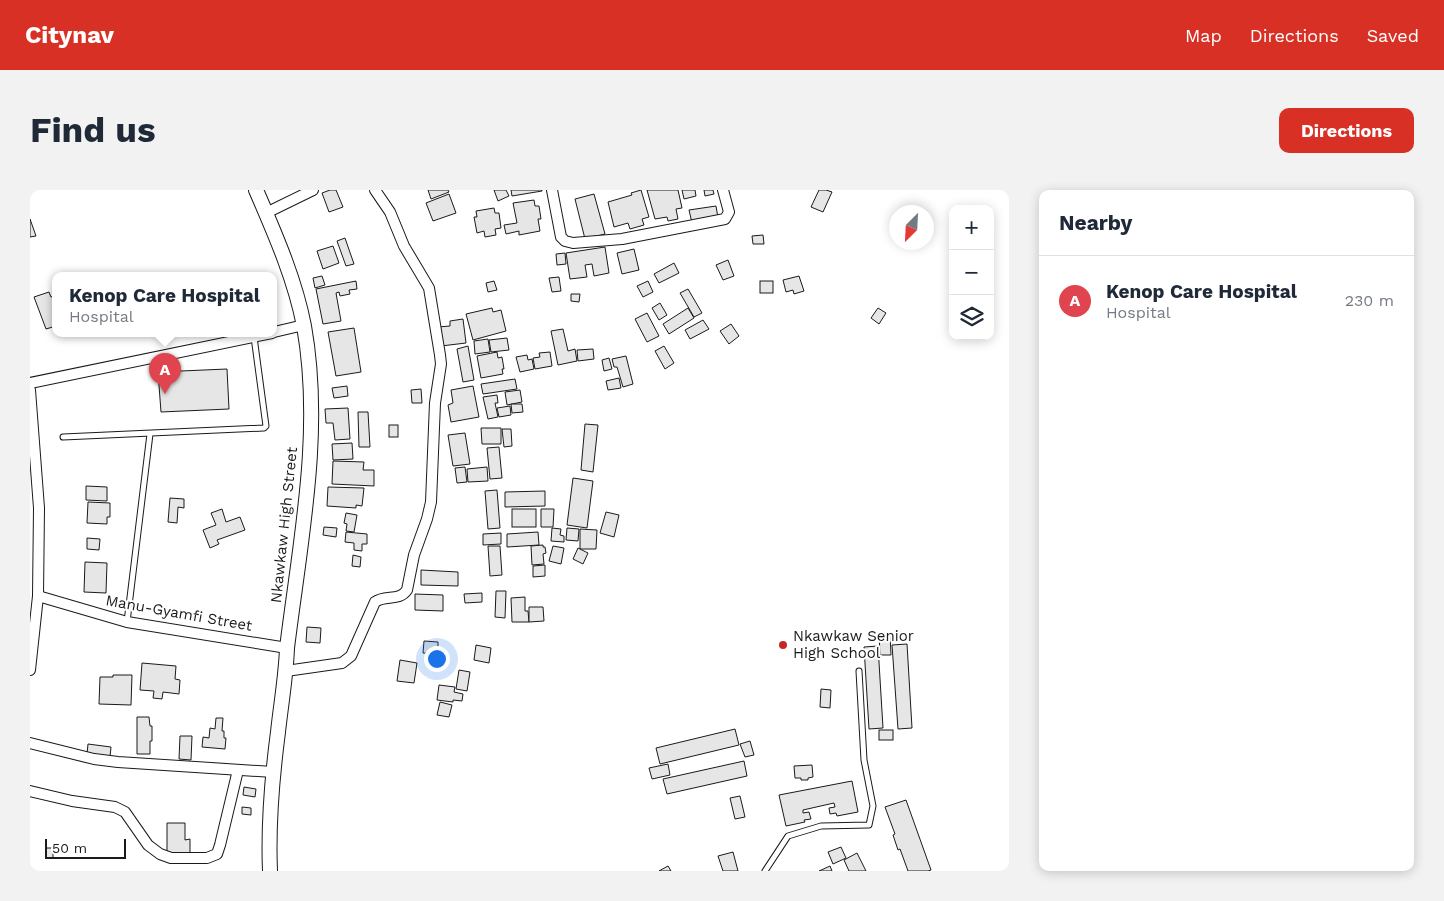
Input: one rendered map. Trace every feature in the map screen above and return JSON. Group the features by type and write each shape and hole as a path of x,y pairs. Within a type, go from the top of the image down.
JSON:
{"main road":[{"name":"Nkawkaw High Street","path":"256,190 293,283 304,325 308,354 310,442 307,485 286,648 286,670 273,772 269,830 270,871"}],"street":[{"path":"266,213 313,190"},
{"path":"286,670 347,661 375,602 405,594 408,590 414,555 431,502 435,404 441,364 432,300 426,280 410,258 390,212 375,190"},
{"path":"552,190 561,237 565,241 573,243 622,239 725,219 729,212 723,190"},
{"path":"277,331 304,325"},
{"path":"30,383 254,337"},
{"path":"30,390 39,508 38,596 30,670"},
{"name":"Manu-Gyamfi Street","path":"38,596 127,622 286,648"},
{"path":"30,743 94,759 273,772"},
{"path":"30,790 72,801 115,808 125,812 148,845 160,854 171,858 208,858 217,854 238,770"}],"lane":[{"path":"63,437 264,428 266,426 254,337"},
{"path":"127,622 150,434"},
{"path":"765,871 788,836 820,826 870,825 874,806 864,760 858,671"}],"building":[{"path":"336,190 343,207 329,212 322,193"},
{"path":"428,190 448,190 449,192 431,199"},
{"path":"494,190 506,190 509,196 498,201"},
{"path":"511,190 542,190 542,191 512,196"},
{"path":"641,190 649,217 642,219 644,225 630,229 628,223 614,227 608,202 632,195 631,193"},
{"path":"647,190 678,190 682,208 676,209 678,219 668,221 667,217 655,219"},
{"path":"682,190 695,190 696,196 684,199"},
{"path":"704,190 713,190 714,194 705,196"},
{"path":"819,190 832,192 823,212 811,207"},
{"path":"449,194 456,213 433,221 426,203"},
{"path":"594,194 605,234 585,239 575,199"},
{"path":"534,200 535,206 539,206 541,219 538,219 540,231 519,235 519,231 506,234 504,225 517,223 513,203"},
{"path":"716,206 718,218 692,223 689,210"},
{"path":"494,208 495,213 499,213 501,228 495,229 496,235 485,237 484,231 477,233 474,217 477,217 476,211"},
{"path":"30,219 36,236 30,237"},
{"path":"763,235 764,244 753,244 752,236"},
{"path":"345,238 354,264 346,266 337,241"},
{"path":"333,246 339,263 323,269 317,251"},
{"path":"605,247 609,273 594,276 592,264 585,265 587,277 570,279 566,253"},
{"path":"634,249 639,270 622,274 617,253"},
{"path":"565,253 566,264 557,265 556,254"},
{"path":"728,260 734,276 723,280 716,265"},
{"path":"674,263 679,273 659,283 654,274"},
{"path":"322,276 325,285 315,288 313,278"},
{"path":"799,276 804,291 794,294 793,290 786,292 783,280"},
{"path":"559,277 561,291 552,292 549,278"},
{"path":"356,281 357,289 349,290 350,294 340,296 339,292 336,293 341,321 323,324 316,289"},
{"path":"494,281 497,290 488,292 486,283"},
{"path":"648,281 653,292 643,297 637,286"},
{"path":"760,281 773,281 773,293 760,293"},
{"path":"688,289 702,313 694,317 680,293"},
{"path":"49,292 52,297 52,327 46,329 34,297"},
{"path":"571,294 580,294 579,302 571,301"},
{"path":"660,303 667,315 659,320 652,308"},
{"path":"492,308 493,312 501,310 506,331 473,340 466,314"},
{"path":"688,308 694,318 669,334 663,324"},
{"path":"878,308 886,313 879,324 871,318"},
{"path":"647,313 659,336 647,342 635,319"},
{"path":"463,319 466,343 441,346 438,327 450,326 450,321"},
{"path":"703,320 709,329 690,339 685,330"},
{"path":"731,324 739,336 729,344 720,331"},
{"path":"354,328 361,372 336,376 328,332"},
{"path":"563,329 568,351 575,349 577,361 558,365 551,331"},
{"path":"507,338 509,350 491,352 489,340"},
{"path":"488,339 490,352 475,354 474,341"},
{"path":"468,346 474,380 463,382 457,349"},
{"path":"664,346 674,363 665,369 655,351"},
{"path":"593,349 594,359 578,361 577,350"},
{"path":"497,352 498,358 502,357 503,374 481,378 477,356"},
{"path":"550,352 552,366 535,369 533,358 540,357 539,353"},
{"path":"527,355 528,360 532,359 534,369 520,372 516,357"},
{"path":"626,356 633,384 623,387 617,367 614,367 612,359"},
{"path":"609,358 612,369 604,371 602,360"},
{"path":"227,369 229,409 161,412 158,372"},
{"path":"619,378 621,388 608,390 606,381"},
{"path":"515,379 517,389 483,394 481,384"},
{"path":"347,386 348,396 334,398 332,388"},
{"path":"473,386 479,417 451,422 448,405 453,403 451,390"},
{"path":"421,389 422,403 412,403 411,390"},
{"path":"520,390 522,402 507,405 505,392"},
{"path":"497,395 498,403 495,403 498,417 488,419 483,397"},
{"path":"511,404 522,404 523,412 512,413"},
{"path":"510,406 511,415 499,417 497,408"},
{"path":"348,408 350,439 335,440 333,423 326,423 325,409"},
{"path":"358,412 368,412 370,447 359,447"},
{"path":"585,424 598,425 593,472 581,470"},
{"path":"389,425 398,425 398,437 389,437"},
{"path":"481,428 501,428 501,444 482,444"},
{"path":"502,429 511,429 512,446 504,447"},
{"path":"465,433 470,464 453,466 448,435"},
{"path":"352,443 353,459 333,460 332,444"},
{"path":"499,447 502,478 490,479 487,448"},
{"path":"333,461 364,462 363,470 374,470 374,486 332,484"},
{"path":"465,467 467,482 457,483 455,468"},
{"path":"487,467 488,481 468,482 467,469"},
{"path":"573,478 593,481 587,528 567,525"},
{"path":"86,486 107,487 107,501 86,500"},
{"path":"328,487 364,488 362,506 356,505 356,508 327,506"},
{"path":"497,490 500,528 488,529 485,491"},
{"path":"545,491 545,506 505,507 505,492"},
{"path":"170,498 184,499 184,508 178,507 177,523 168,522"},
{"path":"88,502 110,503 110,517 107,517 107,524 87,523"},
{"path":"222,509 226,522 240,517 245,530 217,540 219,544 210,548 203,530 216,525 211,513"},
{"path":"512,509 536,509 536,527 512,527"},
{"path":"541,509 554,509 553,527 541,527"},
{"path":"606,512 619,515 614,537 600,533"},
{"path":"346,513 357,515 354,532 346,531 347,524 344,523"},
{"path":"324,527 337,528 336,537 323,535"},
{"path":"552,528 561,529 560,535 564,536 564,542 551,541"},
{"path":"567,528 579,529 578,541 566,540"},
{"path":"580,529 597,530 596,549 580,549"},
{"path":"346,532 367,534 367,544 362,544 362,551 354,550 354,543 345,542"},
{"path":"538,532 539,545 507,547 507,534"},
{"path":"501,533 501,544 483,545 483,534"},
{"path":"87,538 100,539 99,550 87,549"},
{"path":"543,545 546,553 543,554 544,564 532,565 531,546"},
{"path":"488,546 500,546 502,575 490,576"},
{"path":"553,546 564,548 561,564 549,561"},
{"path":"578,548 588,553 583,564 573,559"},
{"path":"353,555 361,557 360,567 352,566"},
{"path":"85,562 107,563 106,593 84,592"},
{"path":"545,565 545,576 533,577 533,566"},
{"path":"421,570 458,572 458,586 421,585"},
{"path":"496,591 506,591 505,618 495,617"},
{"path":"482,593 482,602 465,603 464,594"},
{"path":"415,594 443,595 443,611 415,610"},
{"path":"525,597 525,611 528,611 529,622 512,622 511,598"},
{"path":"529,607 543,607 544,621 529,622"},
{"path":"307,627 321,628 320,643 306,642"},
{"path":"879,633 890,633 891,655 880,655"},
{"path":"424,641 438,642 438,654 423,653"},
{"path":"907,644 912,728 898,729 892,645"},
{"path":"476,645 491,648 489,663 474,660"},
{"path":"878,646 883,728 869,729 864,647"},
{"path":"400,660 417,663 414,683 397,681"},
{"path":"142,663 176,666 175,679 180,680 179,694 163,692 162,699 153,698 154,691 140,690"},
{"path":"459,670 470,672 467,691 456,689"},
{"path":"113,675 132,675 131,705 99,704 100,677 113,677"},
{"path":"439,685 455,687 454,692 463,694 462,701 437,700"},
{"path":"821,689 831,690 830,708 820,707"},
{"path":"440,702 452,705 449,717 437,715"},
{"path":"137,717 149,717 150,726 152,726 150,754 137,754"},
{"path":"216,718 223,718 222,731 224,731 224,738 226,738 225,749 202,747 203,737 209,738 210,728 215,729"},
{"path":"735,729 739,745 660,764 656,748"},
{"path":"879,730 893,730 893,740 879,740"},
{"path":"180,736 192,736 191,760 179,759"},
{"path":"750,741 754,755 745,757 740,744"},
{"path":"88,744 111,747 110,757 87,754"},
{"path":"744,761 747,776 667,794 663,779"},
{"path":"668,764 670,775 652,779 649,768"},
{"path":"812,765 813,777 808,778 808,780 795,778 794,766"},
{"path":"852,781 858,812 837,816 836,813 830,814 829,808 835,807 834,803 803,810 803,813 809,812 811,819 786,826 779,795"},
{"path":"244,787 256,789 255,797 243,795"},
{"path":"740,796 745,817 735,819 730,798"},
{"path":"906,800 931,870 928,871 908,871 893,835 895,834 885,807"},
{"path":"242,807 251,808 251,815 242,814"},
{"path":"167,823 185,823 185,840 190,839 190,855 167,855"},
{"path":"841,847 846,858 833,864 828,852"},
{"path":"46,848 53,848 53,858 46,858"},
{"path":"733,852 738,871 723,871 718,856"},
{"path":"857,853 866,871 849,871 844,860"},
{"path":"668,866 671,871 659,871"},
{"path":"830,866 832,871 819,871"}],"place":[{"name":"Kenop Care Hospital","path":"165,394"},
{"name":"Nkawkaw Senior High School","path":"783,645"}]}
